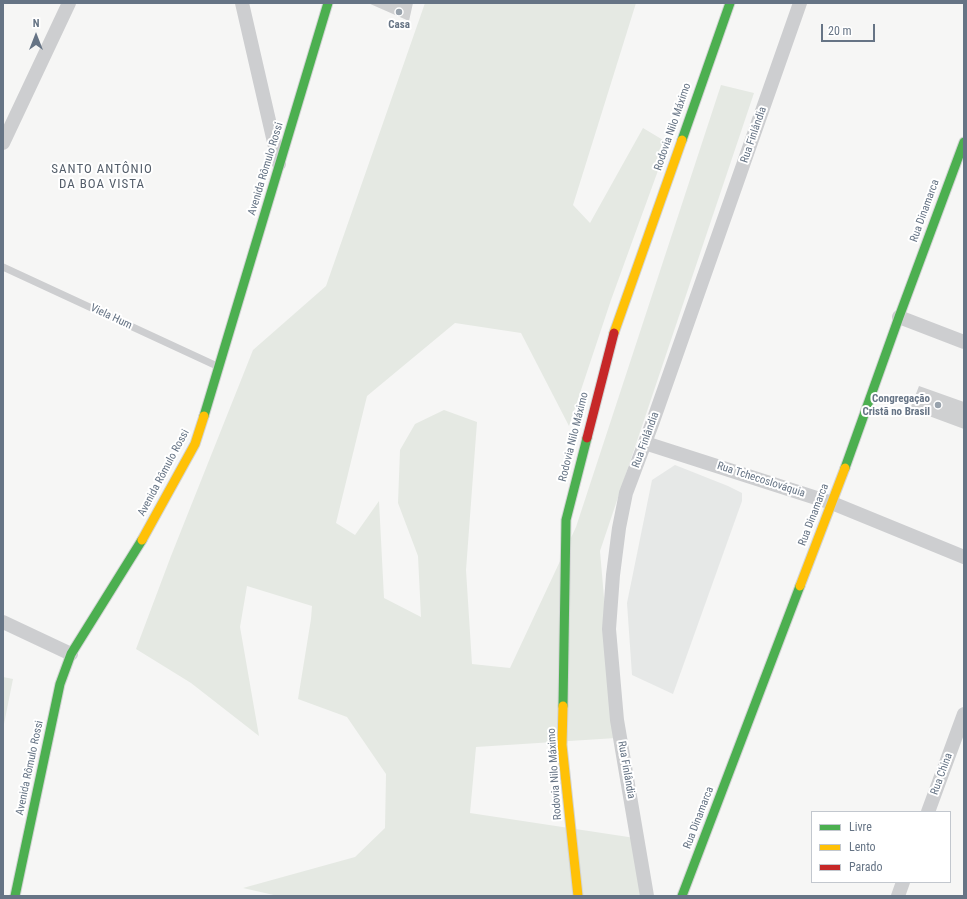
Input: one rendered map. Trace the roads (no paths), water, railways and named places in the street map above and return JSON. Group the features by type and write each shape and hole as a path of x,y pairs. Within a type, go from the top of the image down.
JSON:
{"street":[{"path":"3,143 69,3"},
{"path":"242,3 279,166"},
{"name":"Avenida Rômulo Rossi","path":"15,896 60,684 71,654 138,547 195,444 220,368 328,3"},
{"name":"Rodovia Nilo Máximo","path":"578,896 562,744 566,520 612,338 730,3"},
{"name":"Rua Finlândia","path":"647,896 617,720 609,629 618,528 626,493 800,3"},
{"name":"Rua Dinamarca","path":"682,896 832,503 898,317 964,142"},
{"path":"898,317 964,342"},
{"name":"Rua Tchecoslováquia","path":"645,443 832,503 964,557"},
{"path":"3,622 71,654"},
{"name":"Rua China","path":"928,811 964,714"},
{"path":"898,896 903,883"}],"lane":[{"name":"Viela Hum","path":"3,267 220,368"}],"place":[{"name":"Casa","path":"399,12"},
{"name":"Congregação Cristã no Brasil","path":"938,405"}],"district":[{"name":"SANTO ANTÔNIO DA BOA VISTA","path":"102,178"}]}
